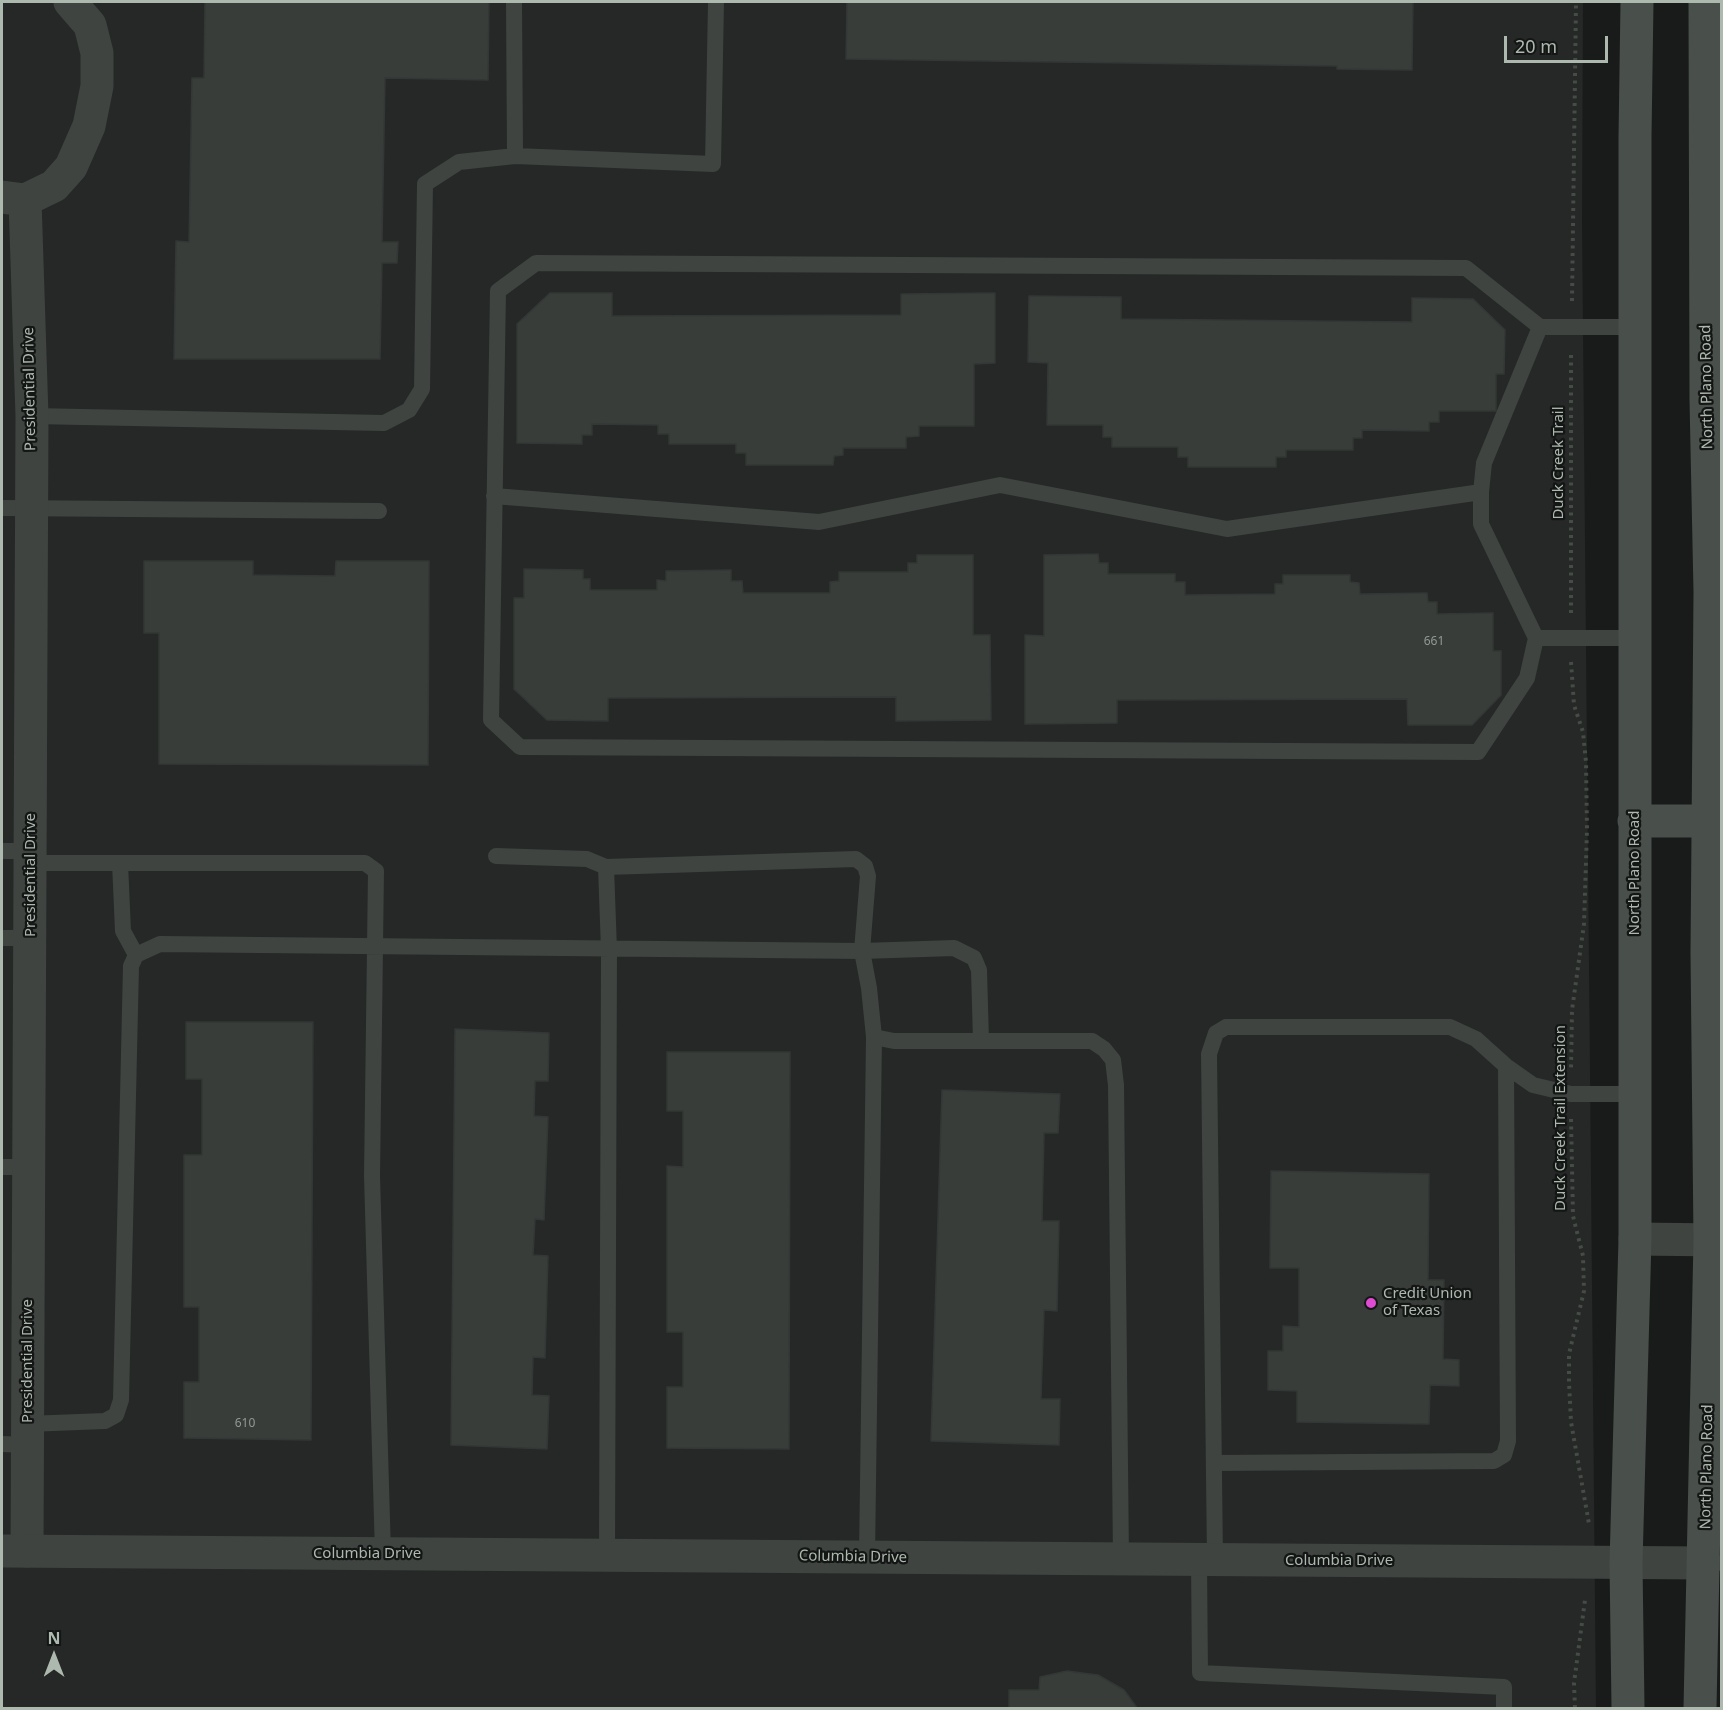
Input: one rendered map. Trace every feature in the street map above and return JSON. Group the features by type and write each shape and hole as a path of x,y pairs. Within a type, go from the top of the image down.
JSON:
{"main road":[{"name":"North Plano Road","path":"1628,1708 1626,1563 1635,1239 1637,2"},
{"name":"North Plano Road","path":"1700,1708 1716,1240 1713,811 1716,592 1713,132 1705,2"},
{"path":"1634,821 1713,811"}],"street":[{"name":"Presidential Drive","path":"14,1551 19,1438 15,1167 16,938 21,855 17,509 32,416 13,198 54,186 71,167 89,126 97,86 97,53 90,25 70,2"},
{"path":"1635,1239 1716,1240"},
{"name":"Columbia Drive","path":"14,1551 1705,1563"}],"lane":[{"path":"514,2 515,156"},
{"path":"32,416 384,423 409,410 422,389 425,184 459,162 515,156 713,164 716,2"},
{"path":"1540,327 1484,464 1481,492 1481,524 1536,638 1527,678 1478,752 520,747 490,720 498,291 536,264 1466,268 1540,327 1635,327"},
{"path":"494,496 819,522 1000,485 1227,529 1481,492"},
{"path":"17,509 379,511"},
{"path":"1536,638 1636,638"},
{"path":"21,855 120,863 365,863 376,871 372,1176 382,1554"},
{"path":"496,856 587,859 606,867 856,859 866,866 868,876 862,951 869,988 874,1037 867,1557"},
{"path":"120,863 123,931 136,955"},
{"path":"606,867 609,950 607,1556"},
{"path":"19,1438 105,1421 116,1416 121,1400 131,966 136,955 160,944 609,950 862,951 954,948 974,958 979,970 981,1041"},
{"path":"1504,1708 1504,1687 1200,1673 1214,1463 1209,1054 1216,1033 1226,1026 1450,1026 1476,1039 1506,1066 1533,1085 1571,1094 1635,1094"},
{"path":"874,1037 894,1041 1092,1041 1104,1049 1113,1060 1116,1085 1121,1559"},
{"path":"1214,1463 1494,1461 1504,1455 1508,1441 1506,1066"}],"path":[{"name":"Duck Creek Trail","path":"1576,2 1571,327 1571,638 1574,705 1583,732 1586,762 1584,924"},
{"name":"Duck Creek Trail Extension","path":"1584,924 1572,1010 1571,1094 1573,1216 1583,1256 1584,1291 1569,1354 1569,1382 1571,1422 1589,1524"},
{"path":"1575,1708 1574,1683 1585,1600"}],"shaded area":[{"path":"2,2 1583,2 1582,223 1596,1708 2,1708"}],"building":[{"path":"205,2 489,2 488,80 385,78 382,242 398,242 397,263 382,263 380,359 174,359 176,241 189,242 192,78 204,78"},
{"path":"847,2 1413,2 1412,70 1337,69 1337,66 846,59"},
{"path":"550,293 612,293 612,316 901,315 901,294 995,293 995,363 974,364 974,426 919,426 919,436 906,437 906,448 843,448 843,455 834,456 833,465 746,465 746,453 736,453 736,444 669,444 669,434 658,434 658,425 592,424 592,435 582,435 582,444 517,443 517,324"},
{"path":"1029,296 1121,297 1121,319 1412,322 1412,298 1473,299 1505,330 1504,374 1496,374 1496,411 1439,411 1439,422 1429,422 1429,431 1362,430 1362,438 1353,438 1353,450 1286,450 1286,457 1276,457 1276,467 1188,467 1188,457 1178,457 1178,447 1112,447 1112,437 1103,437 1103,425 1047,425 1048,363 1028,362"},
{"path":"1098,554 1099,563 1108,563 1108,574 1175,574 1175,582 1185,582 1185,595 1275,594 1275,584 1283,584 1283,575 1350,575 1350,582 1359,583 1360,594 1427,593 1428,602 1437,602 1437,614 1493,613 1493,651 1501,651 1501,695 1472,725 1408,725 1407,699 1117,700 1117,723 1025,724 1025,635 1044,636 1044,555"},
{"path":"917,555 973,555 973,635 990,635 991,720 896,721 896,697 608,698 608,721 547,720 514,689 514,598 524,598 524,569 583,570 583,579 590,579 590,590 657,590 657,580 666,581 666,571 731,570 731,581 742,581 743,593 830,593 830,582 839,581 839,572 908,572 908,563 917,563"},
{"path":"144,561 253,561 253,575 335,576 336,561 429,561 428,765 159,764 159,633 144,633"},
{"path":"186,1022 313,1022 311,1440 184,1438 184,1382 199,1382 199,1307 184,1307 184,1155 202,1155 202,1079 186,1079"},
{"path":"455,1029 549,1033 548,1081 535,1081 534,1116 548,1117 544,1220 535,1219 533,1255 548,1256 545,1358 533,1357 532,1395 549,1396 547,1449 451,1445"},
{"path":"667,1052 790,1052 789,1449 667,1448 667,1387 683,1387 683,1332 667,1332 667,1166 683,1167 683,1111 667,1111"},
{"path":"942,1090 1060,1094 1058,1133 1044,1133 1042,1221 1059,1221 1057,1311 1044,1310 1041,1399 1060,1399 1059,1445 931,1441"},
{"name":"Credit Union of Texas","path":"1271,1171 1429,1174 1428,1280 1444,1280 1443,1359 1459,1360 1459,1386 1430,1385 1429,1424 1297,1422 1297,1391 1268,1390 1268,1351 1283,1351 1283,1326 1299,1327 1299,1268 1270,1268"},
{"path":"1067,1671 1098,1675 1124,1690 1137,1708 1009,1708 1009,1690 1039,1690 1040,1677"}],"place":[{"name":"Credit Union of Texas","path":"1371,1303"}]}
